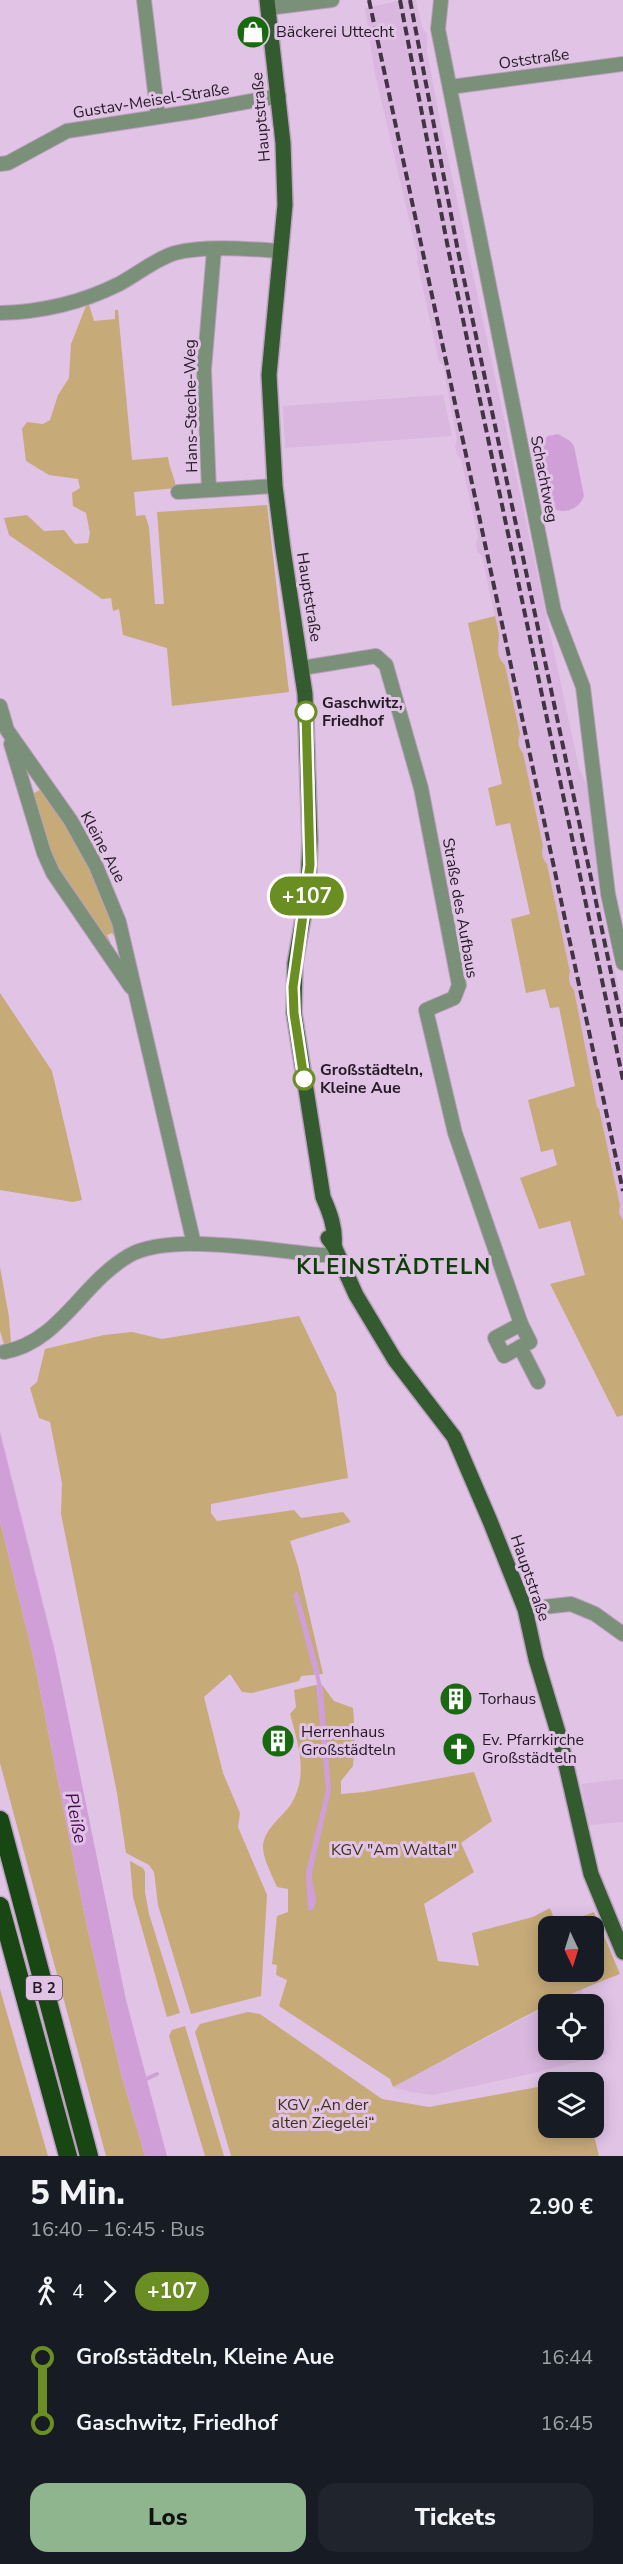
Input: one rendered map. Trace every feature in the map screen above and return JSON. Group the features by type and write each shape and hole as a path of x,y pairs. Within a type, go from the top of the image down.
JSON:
{"highway":[{"name":"B 2","path":"0,1820 89,2156"},
{"name":"B 2","path":"0,1906 68,2156"}],"main road":[{"name":"Hauptstraße","path":"267,4 279,96 285,205 269,375 275,486 302,668 306,712 310,865 293,987 297,1038 323,1197 331,1214 335,1250 356,1295 395,1360 454,1437 525,1609 536,1659 560,1739 591,1874 623,1952"}],"street":[{"path":"144,0 158,117"},
{"path":"267,4 332,0"},
{"name":"Schachtweg","path":"441,0 438,29 554,611 583,687 608,894 623,963"},
{"name":"Oststraße","path":"450,87 623,64"},
{"name":"Gustav-Meisel-Straße","path":"0,165 8,163 67,131 279,96"},
{"name":"Hans-Steche-Weg","path":"209,490 204,370 214,250"},
{"path":"0,313 50,309 79,301 118,284 166,256 188,251 280,251"},
{"name":"Hans-Steche-Weg","path":"178,492 275,486"},
{"name":"Straße des Aufbaus","path":"302,668 375,656 386,665 421,788 459,985 454,998 426,1010 455,1133 521,1324 530,1342 520,1347"},
{"name":"Kleine Aue","path":"0,705 25,795 53,873 136,995"},
{"name":"Kleine Aue","path":"7,730 71,820 96,866 119,922 194,1244"},
{"path":"3,1352 18,1349 46,1333 98,1282 130,1255 163,1246 194,1244 312,1254 335,1250"},
{"path":"521,1324 495,1338 504,1356 520,1347 538,1382"},
{"path":"525,1609 571,1604 595,1614 623,1634"}],"shaded area":[{"path":"403,0 416,0 422,27 427,35 427,52 441,125 579,768 586,783 591,805 599,895 623,1010 623,1220 619,1213 620,1205 597,1107 574,990 568,978 570,972 547,864 543,860 517,740 520,734 505,665 500,661 496,643 499,637 482,556 477,552 478,537 461,459 457,455 455,446 457,440 443,365 439,362 418,258 374,69 365,8"},
{"path":"443,395 452,436 285,448 283,406"},
{"path":"623,1779 623,1822 589,1825 581,1784"},
{"path":"581,1988 583,1994 570,1994"},
{"path":"538,2011 538,2060 584,2060 433,2095 393,2087"}],"green space":[{"path":"88,301 94,321 115,319 115,310 118,310 132,460 168,457 176,488 134,492 136,516 145,515 149,527 155,604 164,604 157,512 267,505 289,692 172,706 167,648 123,635 119,609 113,611 111,598 102,599 9,535 4,518 27,515 44,531 64,530 75,544 88,543 90,533 86,513 73,506 72,493 80,488 78,479 49,475 26,461 22,429 27,422 43,424 50,420 58,395 69,378 71,344"},
{"path":"495,616 499,635 499,655 505,665 520,734 518,744 523,753 543,846 542,855 547,864 570,972 569,982 574,990 597,1107 620,1205 619,1213 623,1220 623,1415 617,1417 550,1284 585,1275 570,1221 539,1229 520,1178 557,1165 553,1149 541,1152 528,1100 575,1086 559,1007 550,1008 545,989 526,993 511,919 530,914 510,823 496,826 488,788 502,784 468,623"},
{"path":"44,788 89,862 108,903 117,941 112,933 107,935 111,943 107,942 57,871 30,795"},
{"path":"0,993 52,1071 82,1200 73,1202 0,1190"},
{"path":"0,1267 11,1343 4,1344 0,1331"},
{"path":"299,1316 336,1393 348,1478 211,1504 211,1513 217,1521 294,1510 301,1518 343,1512 351,1522 290,1541 323,1674 301,1676 299,1681 252,1693 242,1692 230,1674 204,1697 223,1773 240,1813 238,1827 267,1895 261,1996 191,2014 158,1905 154,1872 149,1865 126,1853 117,1793 61,1514 62,1483 50,1422 39,1418 30,1388 37,1382 45,1349 104,1335 132,1332 162,1339"},
{"path":"0,1521 34,1660 86,1922 121,2074 145,2156 106,2156 0,1763"},
{"name":"KGV \"Am Waltal\"","path":"322,1685 334,1701 353,1708 355,1735 353,1766 341,1781 341,1794 474,1772 492,1821 461,1843 474,1872 424,1904 438,1961 479,1966 472,1933 533,1917 550,1908 553,1916 538,1916 538,1982 601,1982 572,1994 538,1994 538,2010 393,2087 390,2079 279,2006 287,1980 276,1975 277,1965 272,1964 277,1916 288,1912 288,1889 277,1887 266,1862 263,1847 270,1829 291,1804 300,1782 300,1759 290,1714 296,1707 294,1690"},
{"path":"130,1861 143,1868 145,1872 145,1892 149,1914 180,2013 167,2017 133,1897"},
{"path":"594,1912 596,1916 583,1916"},
{"path":"604,1936 620,1974 604,1981"},
{"path":"0,1989 48,2156 0,2156"},
{"name":"KGV „An der alten Ziegelei“","path":"248,2012 260,2014 382,2099 429,2107 538,2087 538,2138 595,2138 599,2156 231,2156 195,2032 200,2024"},
{"path":"185,2026 224,2156 205,2156 169,2036 172,2030"}],"water":[{"path":"558,434 574,446 584,496 574,508 564,511 549,506 538,452 539,443 548,436"},
{"name":"Pleiße","path":"0,1432 55,1652 126,2000 167,2156 145,2156 121,2074 86,1922 34,1660 0,1521"},
{"path":"298,1592 320,1673 314,1674 293,1594"},
{"path":"316,1685 322,1685 323,1690 331,1790 312,1873 315,1905 313,1910 308,1910 306,1872 326,1790"}],"waterway":[{"path":"316,1669 320,1688"},
{"path":"142,2081 157,2074"}],"railway":[{"path":"369,0 623,1191"},
{"path":"400,0 449,253 623,1080"},
{"path":"410,0 458,251 623,1029"}],"bus line":[{"name":"+107","path":"304,1079 294,1013 293,987 310,865 306,712"}],"place":[{"name":"Bäckerei Uttecht","path":"253,32"},
{"name":"Gaschwitz, Friedhof","path":"306,712"},
{"name":"Großstädteln, Kleine Aue","path":"304,1079"},
{"name":"Torhaus","path":"456,1699"},
{"name":"Herrenhaus Großstädteln","path":"278,1741"},
{"name":"Ev. Pfarrkirche Großstädteln","path":"459,1749"}],"district":[{"name":"KLEINSTÄDTELN","path":"394,1267"}]}
